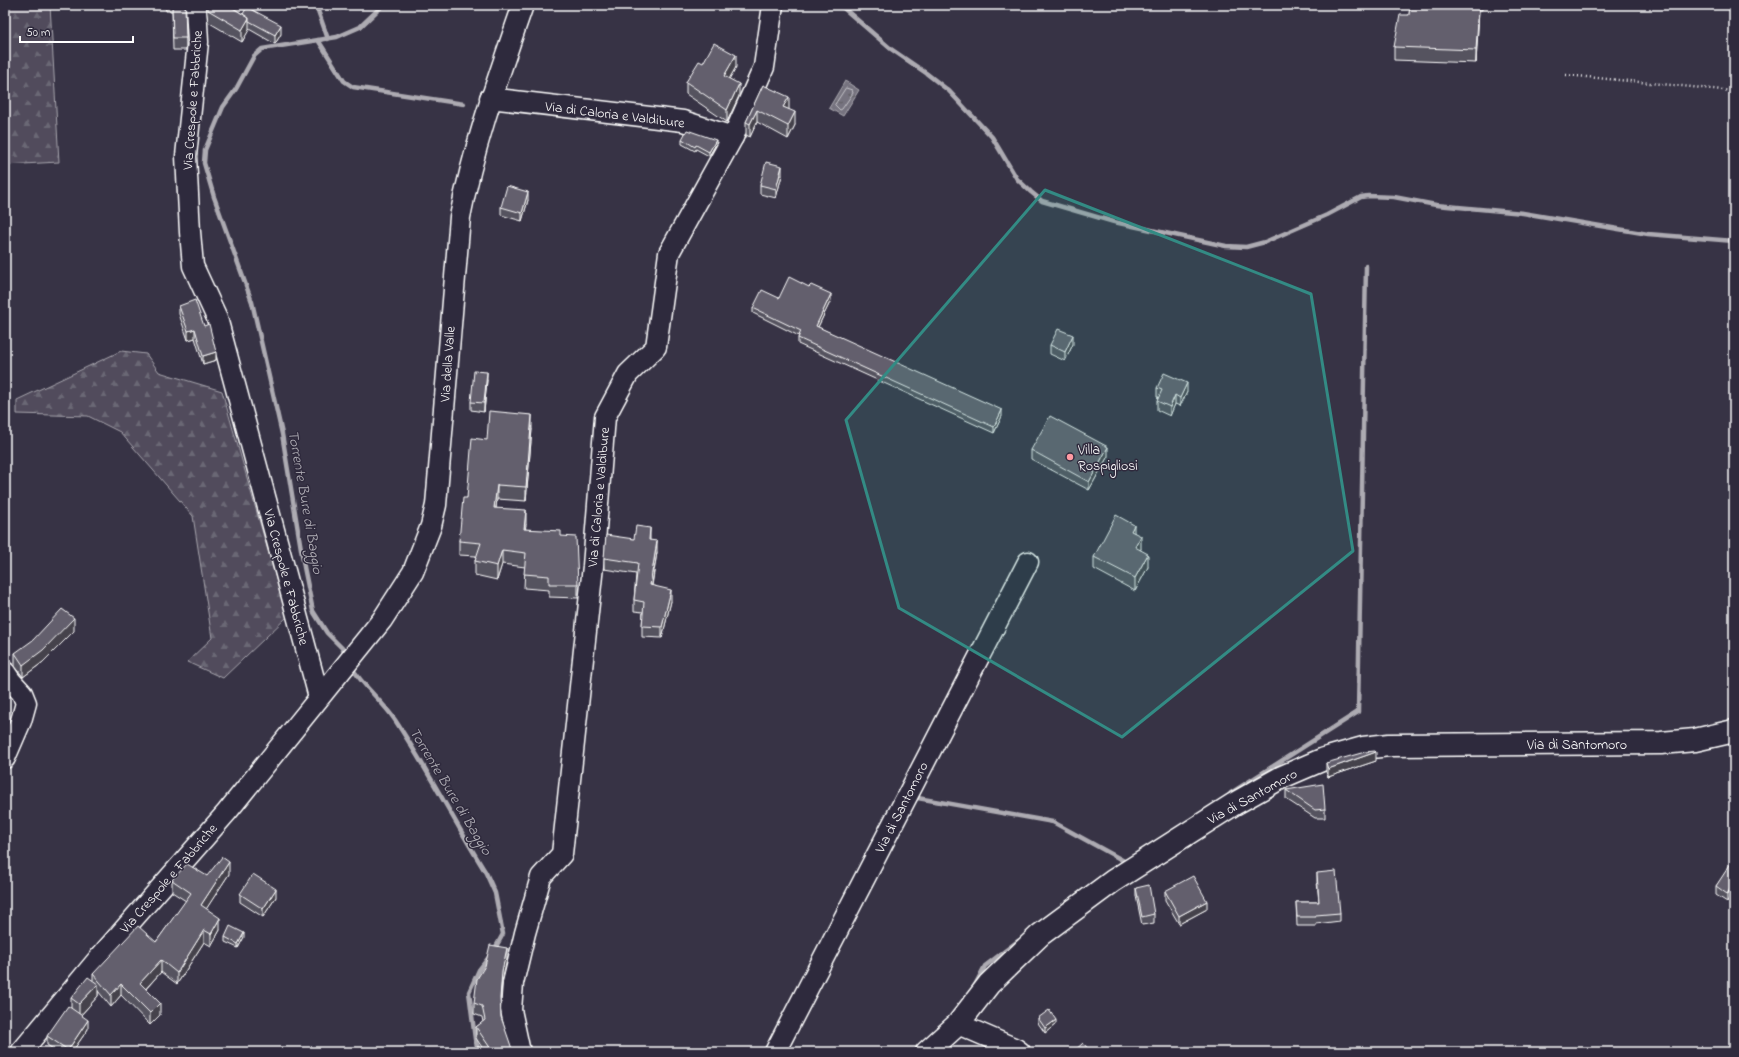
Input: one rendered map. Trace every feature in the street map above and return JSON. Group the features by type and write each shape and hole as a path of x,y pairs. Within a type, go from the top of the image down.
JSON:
{"main road":[{"name":"Via di Santomoro","path":"927,1052 958,1024 989,984 1040,935 1113,881 1234,804 1282,777 1324,759 1363,748 1389,745 1661,743 1696,740 1734,730"}],"street":[{"name":"Via Crespole e Fabbriche","path":"21,1052 99,958 227,812 319,698 217,318 193,266 186,156 198,42 196,5"},
{"name":"Via della Valle","path":"319,698 382,620 403,589 423,551 431,526 439,482 460,217 465,189 490,98 523,5"},
{"path":"733,136 764,67 773,5"},
{"name":"Via di Caloria e Valdibure","path":"490,98 683,121 733,136 669,253 656,347 628,374 605,417 593,566 562,854 541,877 513,983 511,1010 520,1052"},
{"name":"Via di Santomoro","path":"775,1052 1028,562"},
{"path":"5,672 22,693 26,703 5,758"},
{"path":"958,1024 1020,1052"}],"path":[{"path":"1566,75 1734,91"}],"highlighted area":[{"path":"1045,190 1311,294 1353,551 1122,737 899,608 846,420"}],"green space":[{"path":"5,5 50,5 59,162 5,165"},
{"path":"121,351 146,354 159,372 222,391 287,617 223,678 187,662 212,638 193,516 120,432 88,416 17,414 17,400"}],"water":[{"path":"845,81 859,90 843,116 829,108"}],"building":[{"path":"172,5 185,5 186,38 173,38"},
{"path":"208,5 228,5 249,18 242,30 208,10"},
{"path":"1410,5 1479,5 1476,50 1394,47 1400,15 1409,15"},
{"path":"247,7 281,25 275,35 249,21 249,18 243,14"},
{"path":"714,43 736,55 724,76 739,84 727,110 686,82 699,61 703,63"},
{"path":"763,85 789,97 783,107 795,112 788,126 757,110 750,124 746,122"},
{"path":"687,130 716,140 709,152 696,145 695,147 682,139"},
{"path":"766,162 782,166 776,189 760,185"},
{"path":"507,186 528,192 522,213 501,207"},
{"path":"789,277 809,287 811,285 831,294 816,326 1002,410 994,427 798,338 801,331 753,308 762,290 779,298"},
{"path":"195,300 204,326 209,324 216,352 203,356 195,329 188,331 179,306"},
{"path":"1058,329 1073,335 1065,352 1050,345"},
{"path":"474,371 487,372 484,403 471,402"},
{"path":"1164,373 1187,383 1180,398 1175,395 1170,407 1157,401 1162,390 1157,388"},
{"path":"489,411 532,415 526,487 497,485 494,508 526,510 524,529 561,531 561,536 576,537 578,584 549,584 549,576 524,574 526,553 502,550 497,566 475,561 481,543 459,541 463,498 467,498 472,438 487,440"},
{"name":"Villa Rospigliosi","path":"1050,416 1108,447 1089,482 1031,450"},
{"path":"1116,515 1134,525 1131,531 1141,536 1135,547 1148,554 1135,578 1094,557"},
{"path":"636,526 650,528 649,540 657,541 650,585 671,590 662,627 642,626 644,602 634,600 638,563 604,558 606,535 634,539"},
{"path":"62,609 74,618 43,650 23,665 15,653 33,640"},
{"path":"1365,752 1376,752 1328,769 1326,763"},
{"path":"1323,784 1325,809 1315,810 1286,790"},
{"path":"222,857 229,862 201,905 220,918 211,934 204,930 177,973 161,960 140,983 160,1003 150,1013 121,984 111,995 93,974 138,926 156,942 191,893 172,880 187,864 207,876"},
{"path":"1733,860 1734,883 1727,894 1716,886"},
{"path":"1336,871 1340,913 1316,915 1316,917 1297,917 1296,902 1319,902 1317,873"},
{"path":"253,874 276,889 263,909 240,894"},
{"path":"1193,876 1207,901 1179,916 1165,891"},
{"path":"1149,885 1154,914 1142,917 1136,888"},
{"path":"230,926 244,933 238,944 225,937"},
{"path":"490,945 507,948 502,971 500,998 501,1017 512,1049 510,1052 493,1052 476,1027 485,1020 482,1006 474,1003 477,979 485,966"},
{"path":"88,977 98,984 79,1004 71,998"},
{"path":"68,1006 88,1020 68,1050 47,1036"},
{"path":"1049,1010 1056,1020 1045,1028 1038,1018"},
{"path":"1083,1043 1091,1052 1073,1052"}],"waterway":[{"path":"316,5 328,39"},
{"name":"Torrente Bure di Baggio","path":"346,656 342,648 327,633 313,611 304,567 282,434 252,302 214,197 204,163 205,150 223,107 236,89 254,56 262,49 337,37 360,27 383,5"},
{"path":"840,5 891,49 949,91 992,137 1017,179 1042,201 1114,222 1226,246 1246,247 1265,242 1327,215 1361,197 1368,196 1394,197 1436,205 1523,213 1648,234 1734,241"},
{"path":"318,40 344,81 353,87 464,104"},
{"path":"1231,793 1358,712 1366,266"},
{"name":"Torrente Bure di Baggio","path":"351,666 395,720 486,873 495,893 503,934 493,952 479,970 469,992 475,1039 479,1052"},
{"path":"912,797 1053,822 1124,861"},
{"path":"974,987 985,966 1018,941"}],"place":[{"name":"Villa Rospigliosi","path":"1070,457"}]}
